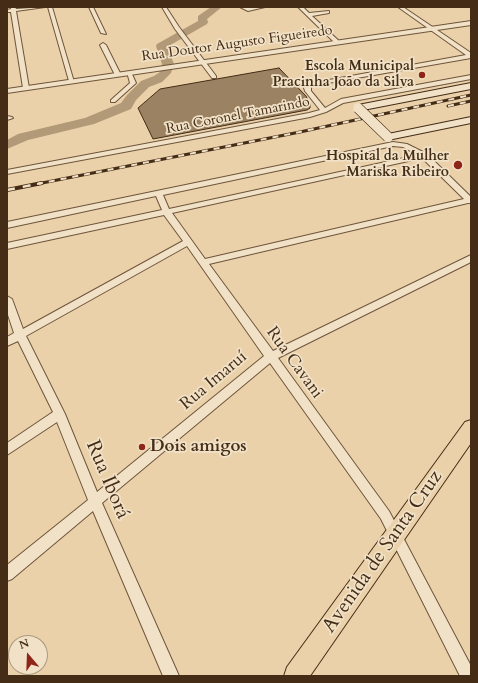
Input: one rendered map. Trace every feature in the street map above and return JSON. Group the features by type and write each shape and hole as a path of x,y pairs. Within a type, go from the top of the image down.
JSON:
{"main road":[{"path":"471,86 358,108 388,138 471,120"},
{"name":"Avenida de Santa Cruz","path":"296,676 471,428"}],"street":[{"path":"26,88 11,10 43,7"},
{"path":"50,7 72,81"},
{"path":"91,7 104,33"},
{"path":"164,7 214,77"},
{"path":"244,8 250,10 263,7"},
{"path":"300,7 337,42"},
{"path":"400,7 471,56"},
{"path":"308,14 327,12"},
{"name":"Rua Doutor Augusto Figueiredo","path":"7,91 471,23"},
{"path":"103,45 118,75"},
{"path":"324,111 308,91 307,88 309,85 471,56"},
{"path":"113,101 133,83 129,73"},
{"name":"Rua Coronel Tamarindo","path":"7,172 302,117 324,111 333,104 350,99 471,77"},
{"path":"7,246 166,211 307,172 399,143 410,147 424,156 470,200"},
{"path":"7,225 158,194 424,156"},
{"name":"Rua Cavani","path":"158,194 166,211 385,515 468,676"},
{"path":"203,262 470,200"},
{"path":"7,342 188,242"},
{"name":"Rua Imaruí","path":"7,574 270,357 471,258"},
{"name":"Rua Iborá","path":"7,299 20,335 59,414 95,502 172,676"},
{"path":"7,450 59,414"}],"building":[{"path":"279,68 306,96 310,104 310,108 307,110 153,139 138,108 160,89"}],"waterway":[{"path":"7,145 23,137 89,121 126,106 131,98 145,84 158,79 165,73 168,64 161,46 203,22 202,18 217,7"}],"railway":[{"path":"37,184 300,132 471,95"},
{"path":"448,106 471,101"},
{"path":"37,184 42,183"},
{"path":"7,190 37,184"}],"place":[{"name":"Escola Municipal Pracinha João da Silva","path":"422,75"},
{"name":"Hospital da Mulher Mariska Ribeiro","path":"458,165"},
{"name":"Dois amigos","path":"142,447"}]}
